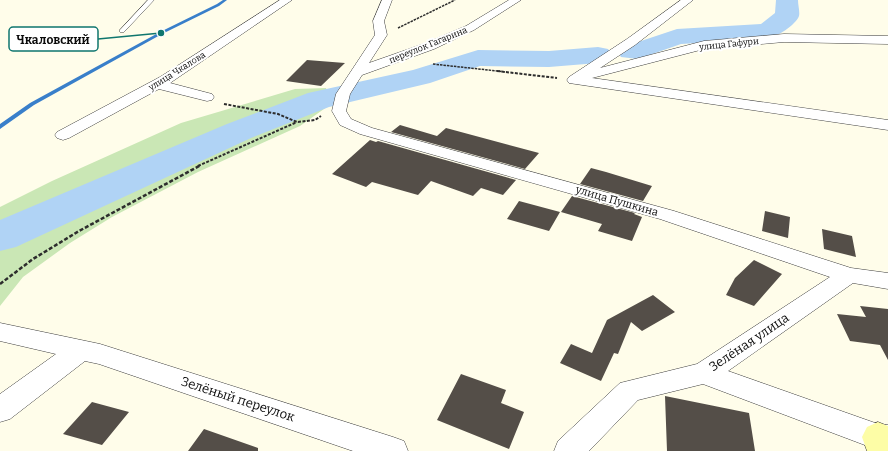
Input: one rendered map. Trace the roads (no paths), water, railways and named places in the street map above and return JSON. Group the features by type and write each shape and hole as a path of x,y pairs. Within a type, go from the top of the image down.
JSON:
{"street":[{"name":"улица Чкалова","path":"63,135 157,84 287,0"},
{"path":"357,72 380,35 377,26 386,0"},
{"name":"переулок Гагарина","path":"357,72 430,46 470,28 516,0"},
{"path":"574,80 631,42 688,0"},
{"name":"улица Гафури","path":"574,80 704,45 784,38 888,40"},
{"name":"улица Пушкина","path":"357,72 343,94 342,115 366,131 667,215 850,275 888,281"},
{"path":"574,80 888,126"},
{"path":"157,84 207,97"},
{"name":"Зелёная улица","path":"569,451 630,391 704,373 850,275"},
{"name":"Зелёный переулок","path":"0,332 100,354 393,451"},
{"path":"0,410 81,350"},
{"path":"704,373 883,442"}],"lane":[{"path":"122,31 151,0"}],"waterway":[{"path":"0,127 32,104 161,33 218,5 225,0"},
{"path":"631,51 638,51 677,37 768,31 787,16 787,0"},
{"path":"0,237 239,131 319,100 420,77 478,58 549,59 598,55"}],"place":[{"name":"Чкаловский","path":"161,33"}]}
